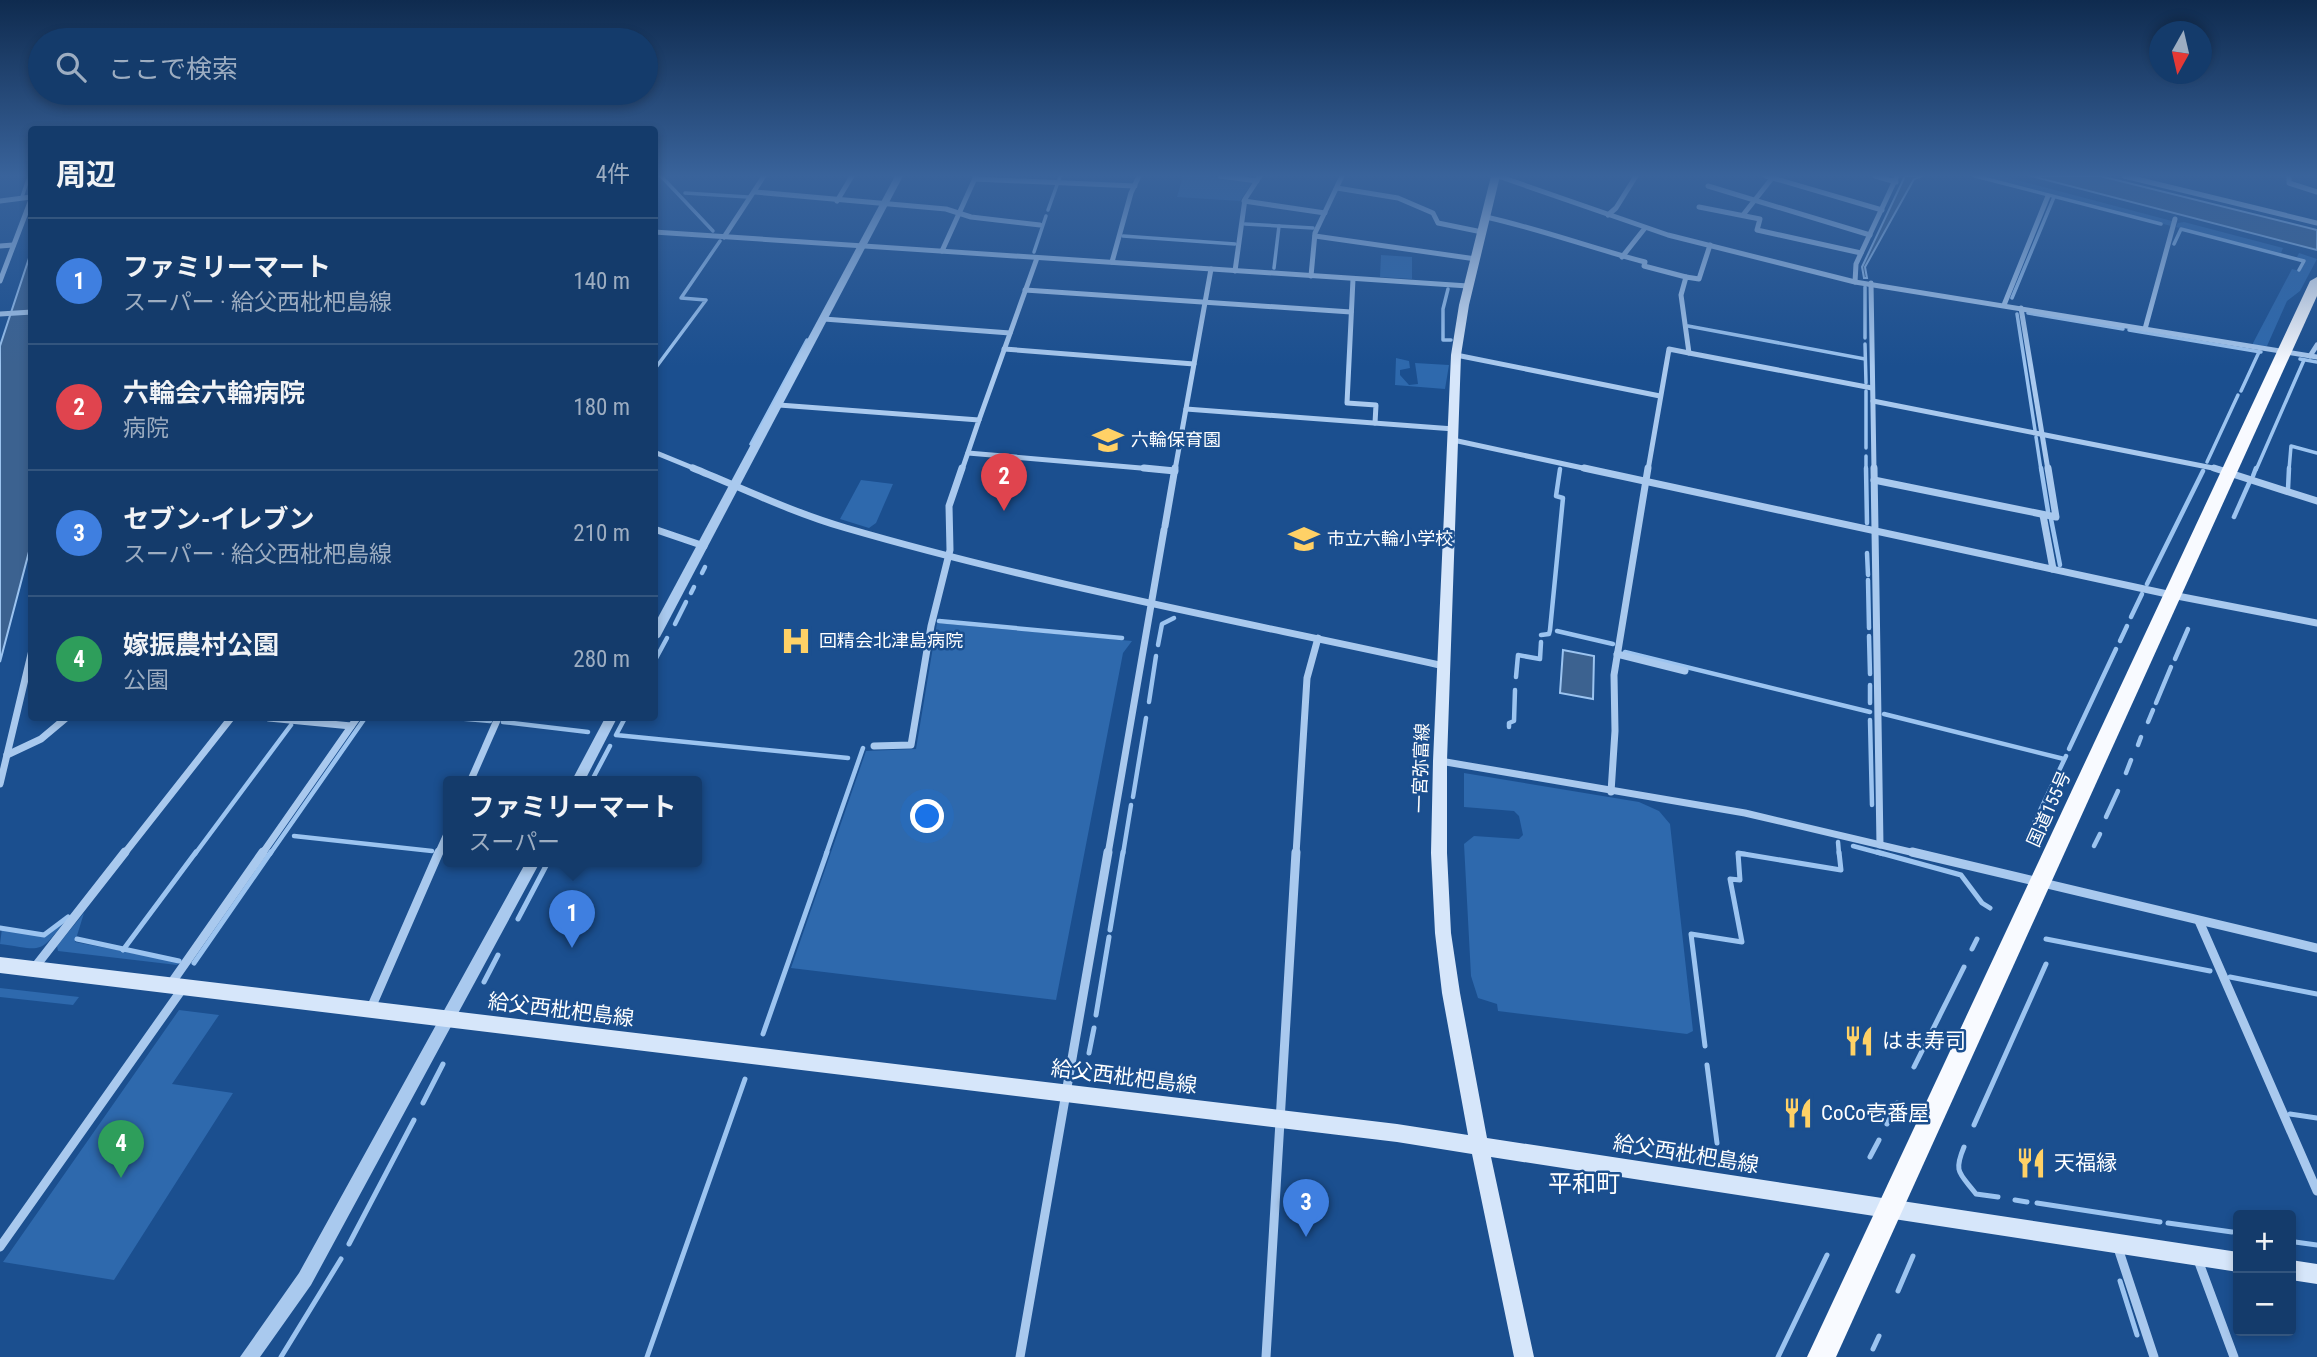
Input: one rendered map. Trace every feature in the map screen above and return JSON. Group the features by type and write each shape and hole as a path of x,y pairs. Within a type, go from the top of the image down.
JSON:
{"highway":[{"name":"国道155号","path":"1821,1357 2282,351 2317,281"}],"main road":[{"name":"一宮弥富線","path":"1481,239 1468,286 1456,355 1440,761 1439,853 1443,933 1451,993 1479,1144 1524,1357"},
{"name":"給父西枇杷島線","path":"0,965 1479,1144 2233,1261"},
{"path":"2296,1271 2317,1273"}],"street":[{"path":"0,282 15,239"},
{"path":"760,239 1468,286"},
{"path":"658,627 736,487 866,239"},
{"path":"942,251 947,239"},
{"path":"1112,262 1119,239"},
{"path":"1236,271 1240,239"},
{"path":"1311,276 1315,239"},
{"path":"1339,239 1476,258"},
{"path":"1564,239 1645,262 1644,267 1699,279 1710,245"},
{"path":"1622,257 1636,239"},
{"path":"1688,239 1855,282 2314,357 2317,345"},
{"path":"1799,239 1861,253"},
{"path":"1855,282 1856,264 1868,239"},
{"path":"2004,305 2031,239"},
{"path":"2145,329 2169,239"},
{"path":"0,246 13,245"},
{"path":"874,746 911,745 931,626 947,553 950,550 949,506 1037,257"},
{"path":"1020,1357 1211,269"},
{"path":"1686,277 1681,295 1689,353"},
{"path":"1353,279 1348,402 1376,405 1375,423"},
{"path":"1871,283 1880,845"},
{"path":"1025,290 1351,312"},
{"path":"1874,480 2056,517 2021,308"},
{"path":"0,314 28,312"},
{"path":"824,319 1010,333"},
{"path":"1004,349 1194,364"},
{"path":"1611,792 1615,731 1614,675 1669,349 1872,388"},
{"path":"1456,355 1660,396"},
{"path":"1873,401 2228,471 2317,501"},
{"path":"779,404 979,420"},
{"path":"1186,409 1375,423 1453,434 1646,481 1874,531 2317,623"},
{"path":"968,453 1175,471"},
{"path":"658,454 736,487 845,528 1048,579 1445,667"},
{"path":"2043,514 2053,569"},
{"path":"658,530 704,546"},
{"path":"1265,1357 1307,678 1318,638"},
{"path":"1618,654 1685,671"},
{"path":"0,785 28,667"},
{"path":"7,755 41,738 62,721"},
{"path":"34,969 230,721"},
{"path":"300,721 351,726"},
{"path":"0,1247 355,721"},
{"path":"473,776 497,721"},
{"path":"579,776 609,721"},
{"path":"1440,761 1745,813 2317,948"},
{"path":"370,1009 443,843"},
{"path":"249,1357 305,1279 530,867"},
{"path":"2199,921 2317,1191"},
{"path":"2117,1244 2154,1357"},
{"path":"2197,1256 2234,1357"}],"shaded area":[{"path":"1875,239 1880,239 1865,267 1867,278 1864,278 1862,267"},
{"path":"2226,239 2250,239 2283,248 2281,253"},
{"path":"2276,239 2317,239 2317,250"},
{"path":"2299,253 2317,259 2300,291 2287,301 2267,346 2252,345 2292,269 2300,271 2306,261 2297,257"},
{"path":"1381,255 1412,257 1412,279 1380,277"},
{"path":"28,261 28,555 0,662 0,346"},
{"path":"1396,358 1409,361 1410,368 1400,370 1400,375 1409,385 1418,384 1415,363 1449,365 1445,389 1395,385"},
{"path":"861,480 893,484 876,523 869,528 840,519"},
{"path":"937,623 1132,641 1123,653 1056,1000 791,968 866,751 916,749"},
{"path":"1563,650 1594,656 1593,699 1560,693"},
{"path":"1464,773 1639,802 1659,811 1670,824 1693,1031 1687,1034 1498,1011 1497,1004 1478,998 1471,976 1464,844 1474,836 1519,839 1523,835 1519,816 1514,811 1464,807"},
{"path":"84,913 75,942 179,962 177,965 58,951 57,946"},
{"path":"66,920 44,945 39,947 0,944 2,928 43,937"},
{"path":"0,988 79,997 73,1005 0,997"},
{"path":"179,1010 219,1015 172,1084 233,1093 114,1280 3,1262"}],"waterway":[{"path":"1034,252 1038,239"},
{"path":"1170,239 1235,244"},
{"path":"1274,268 1277,239"},
{"path":"2012,298 2036,239"},
{"path":"2174,244 2176,239"},
{"path":"2221,239 2304,261 2299,270"},
{"path":"658,365 706,300 681,298 720,241"},
{"path":"1865,287 1865,338"},
{"path":"1448,289 1443,309 1443,340 1451,340"},
{"path":"2028,313 2123,329"},
{"path":"2017,314 2035,430"},
{"path":"1688,326 1865,359"},
{"path":"2129,330 2261,352"},
{"path":"751,444 807,340"},
{"path":"1865,344 1866,383"},
{"path":"2241,391 2259,352"},
{"path":"2300,359 2317,362"},
{"path":"2256,470 2304,360"},
{"path":"1866,391 1866,448"},
{"path":"2207,462 2238,395"},
{"path":"2036,437 2041,470"},
{"path":"2289,470 2291,446 2317,453"},
{"path":"1866,456 1866,468"},
{"path":"1866,468 1867,523"},
{"path":"2041,468 2048,511"},
{"path":"2253,476 2256,468"},
{"path":"2288,489 2289,468"},
{"path":"1541,635 1549,634 1550,630 1563,498 1556,496 1560,469"},
{"path":"2147,584 2203,471"},
{"path":"2234,517 2250,481"},
{"path":"2051,519 2060,565"},
{"path":"1867,553 1868,575"},
{"path":"702,573 705,567"},
{"path":"1868,580 1869,628"},
{"path":"691,593 694,587"},
{"path":"2131,617 2142,594"},
{"path":"675,624 686,602"},
{"path":"1158,645 1162,624 1174,618"},
{"path":"939,621 1122,638"},
{"path":"2120,641 2127,626"},
{"path":"2175,659 2188,629"},
{"path":"1557,631 1613,644"},
{"path":"1869,636 1870,674"},
{"path":"658,655 667,638"},
{"path":"1516,677 1518,655 1540,659 1541,642"},
{"path":"2069,749 2116,649"},
{"path":"1625,652 1870,712"},
{"path":"1149,702 1156,656"},
{"path":"2156,703 2171,667"},
{"path":"1870,685 1870,703"},
{"path":"1509,727 1509,723 1514,721 1515,690"},
{"path":"2148,722 2153,710"},
{"path":"1884,714 2064,759"},
{"path":"1133,797 1146,718"},
{"path":"1870,720 1872,805"},
{"path":"270,854 363,721"},
{"path":"623,721 616,735 848,758"},
{"path":"503,722 588,732"},
{"path":"195,854 291,725"},
{"path":"2138,745 2141,737"},
{"path":"594,776 610,746"},
{"path":"826,854 863,748"},
{"path":"2028,836 2066,756"},
{"path":"2126,773 2131,760"},
{"path":"2106,817 2118,791"},
{"path":"1123,854 1131,805"},
{"path":"2094,846 2100,834"},
{"path":"294,836 432,851"},
{"path":"1838,842 1839,854"},
{"path":"1853,846 1883,854"},
{"path":"124,949 196,852"},
{"path":"194,963 271,852"},
{"path":"763,1034 827,852"},
{"path":"1110,930 1123,852"},
{"path":"1744,854 1841,870 1839,852"},
{"path":"1877,852 1961,875 1982,903 1990,908"},
{"path":"1705,1046 1691,934 1742,942 1730,879 1740,880 1738,854"},
{"path":"1738,854 1744,854"},
{"path":"1738,854 1744,854"},
{"path":"518,919 545,867"},
{"path":"0,928 44,935 68,917"},
{"path":"1096,1015 1109,937"},
{"path":"77,939 124,949"},
{"path":"1972,949 1977,939"},
{"path":"2046,939 2210,971"},
{"path":"124,949 179,961"},
{"path":"484,982 498,955"},
{"path":"1974,1125 2046,964"},
{"path":"1914,1067 1964,967"},
{"path":"2230,977 2317,994"},
{"path":"1089,1053 1094,1028"},
{"path":"423,1103 443,1064"},
{"path":"1707,1065 1717,1143"},
{"path":"647,1357 745,1079"},
{"path":"1887,1124 1897,1103"},
{"path":"2290,1114 2317,1118"},
{"path":"349,1244 414,1120"},
{"path":"1870,1157 1879,1140"},
{"path":"1964,1147 1959,1162 1962,1177 1976,1194 1998,1197"},
{"path":"2015,1200 2027,1202"},
{"path":"2037,1203 2160,1222"},
{"path":"2168,1223 2232,1232"},
{"path":"2296,1242 2317,1245"},
{"path":"1778,1357 1827,1255"},
{"path":"1898,1291 1913,1256"},
{"path":"281,1357 341,1259"},
{"path":"2120,1281 2137,1335"},
{"path":"1873,1349 1879,1336"}],"place":[{"name":"六輪保育園","path":"1108,440"},
{"name":"六輪会六輪病院","path":"1004,511"},
{"name":"市立六輪小学校","path":"1304,539"},
{"name":"回精会北津島病院","path":"796,641"},
{"name":"ファミリーマート","path":"572,948"},
{"name":"はま寿司","path":"1859,1041"},
{"name":"CoCo壱番屋","path":"1798,1113"},
{"name":"天福縁","path":"2031,1163"},
{"name":"嫁振農村公園","path":"121,1178"},
{"name":"セブン-イレブン","path":"1306,1237"}],"district":[{"name":"平和町","path":"1584,1184"}]}
